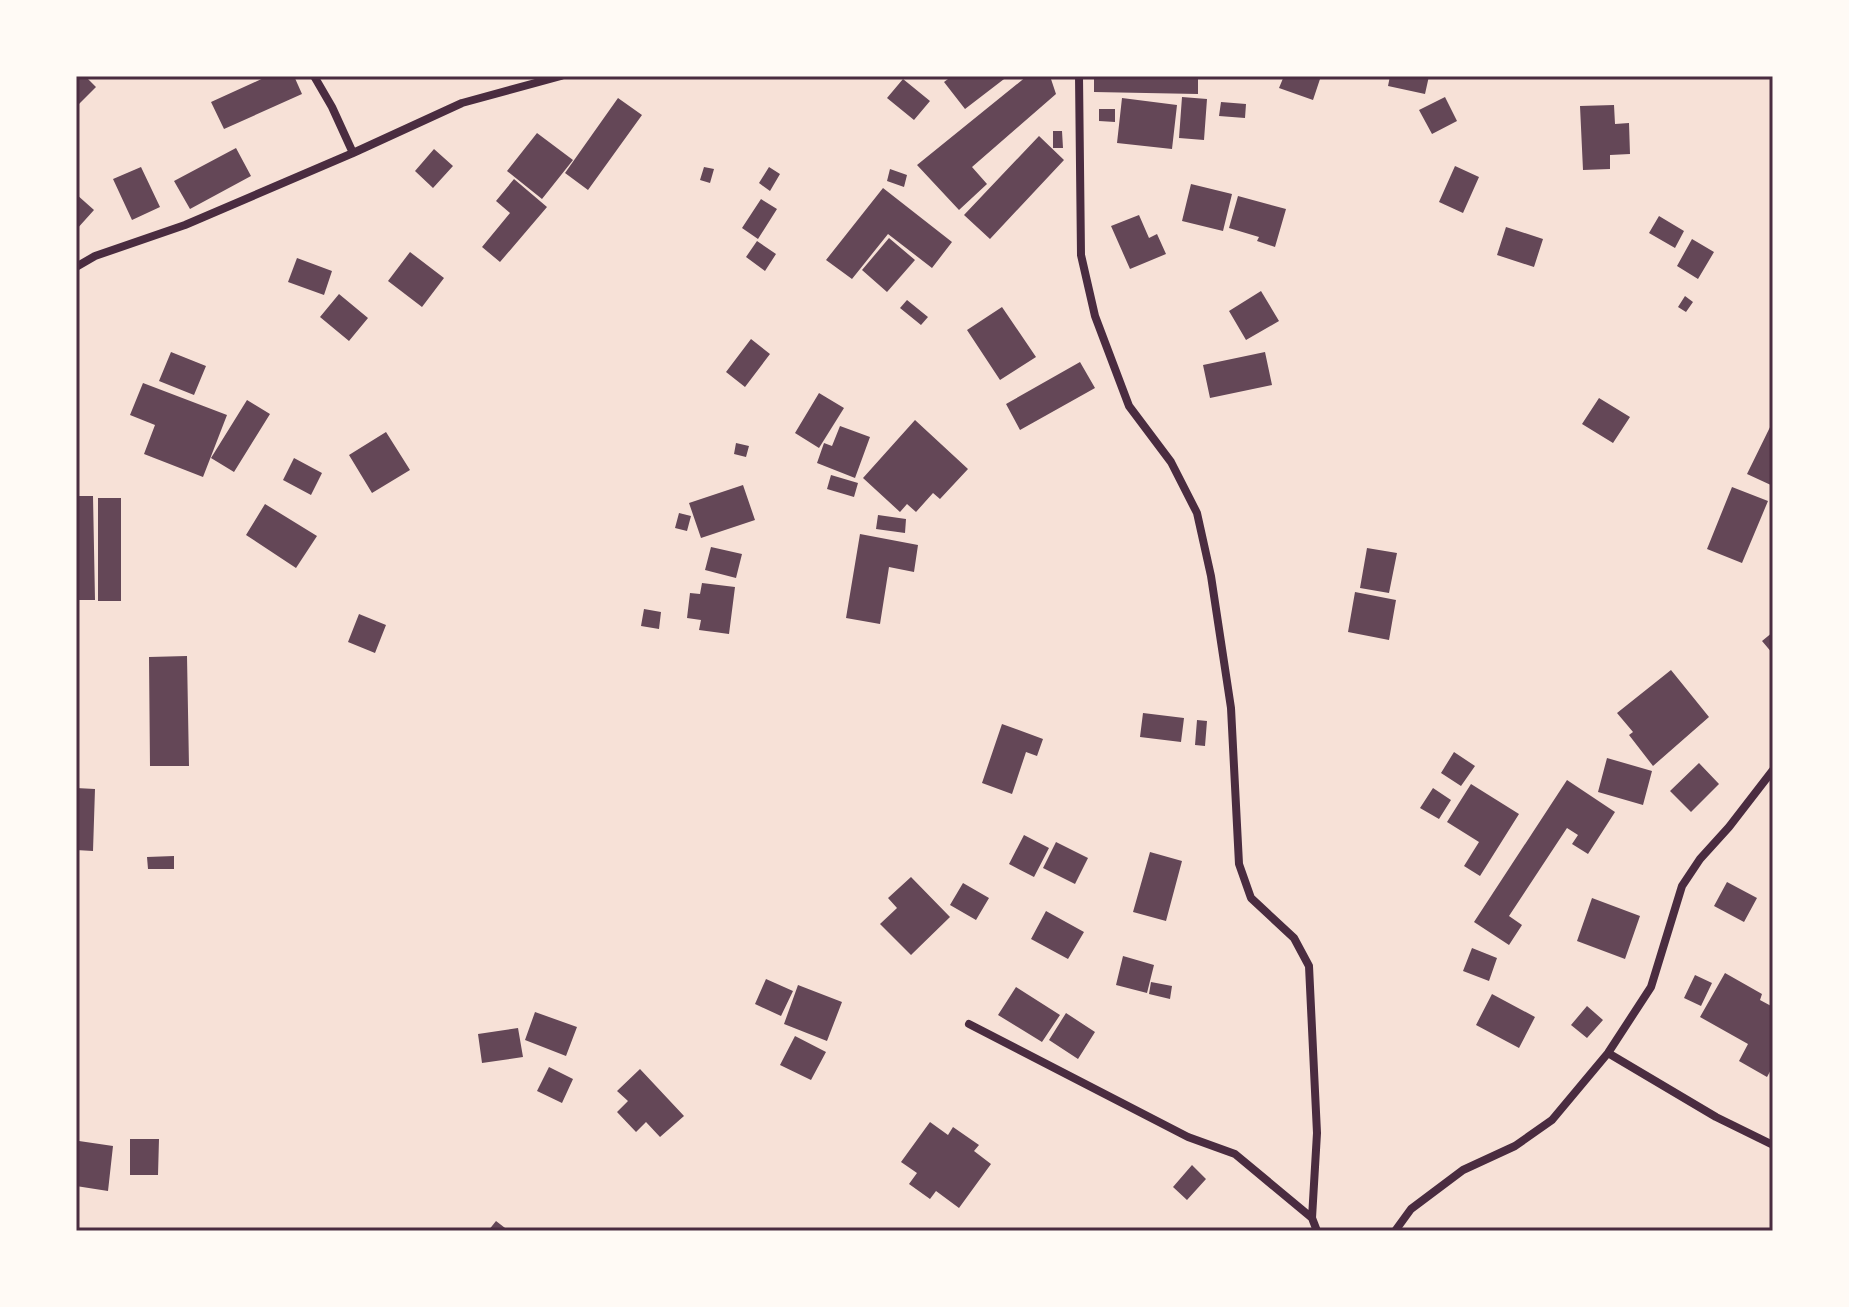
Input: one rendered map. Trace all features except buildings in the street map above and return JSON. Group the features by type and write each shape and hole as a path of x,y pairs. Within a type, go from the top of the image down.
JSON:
{"street":[{"path":"314,76 353,153"},
{"path":"76,267 95,256 185,225 462,103 561,76"},
{"path":"1079,76 1081,255 1095,316 1129,406 1171,462 1197,513 1211,576 1231,708 1239,864 1251,898 1294,938 1309,966 1317,1133 1312,1218 1317,1231"},
{"path":"1395,1231 1411,1209 1463,1170 1515,1146 1552,1120 1608,1053 1651,987 1682,886 1700,859 1773,770"},
{"path":"969,1024 1188,1137 1235,1154 1312,1218"},
{"path":"1608,1053 1716,1117 1773,1145"}]}
